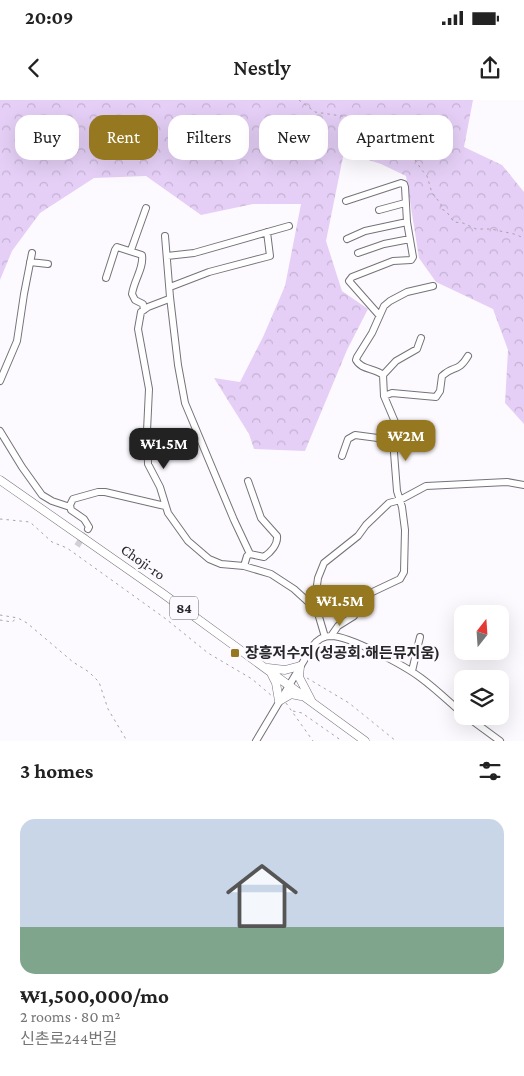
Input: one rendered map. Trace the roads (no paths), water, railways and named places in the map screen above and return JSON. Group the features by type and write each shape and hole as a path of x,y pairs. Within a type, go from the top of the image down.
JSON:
{"main road":[{"name":"Choji-ro","path":"0,480 267,667 313,704 366,741"},
{"path":"267,667 286,670 299,669 301,684 313,704"},
{"path":"267,667 276,683 279,701 291,694 299,695 313,704"}],"street":[{"path":"346,201 401,183 405,187 406,222 413,258 411,260 393,261 352,277 349,281 379,315"},
{"path":"379,210 405,202"},
{"path":"131,250 146,208"},
{"path":"347,239 365,231 406,222"},
{"path":"167,256 194,253 289,226"},
{"path":"170,287 209,272 270,256 267,232"},
{"path":"165,236 178,365 185,403 250,554"},
{"path":"358,253 384,244 410,239"},
{"path":"106,278 117,247 142,255 144,258 132,294 135,300 143,304 144,310"},
{"path":"0,381 17,341 32,253"},
{"path":"30,262 48,264"},
{"path":"383,375 380,372 360,365 356,360 372,333 384,306 407,292 433,286"},
{"path":"170,296 169,299 148,307 141,312 138,328 149,390 148,464 160,487 165,506 179,530 203,554 216,562 244,566 276,576 294,588 314,607 328,636"},
{"path":"256,741 315,642 328,636 338,626 354,616 359,602 364,596 400,580 403,576 405,530 397,491 392,440 395,432 394,422 384,396 383,375 396,361 418,349 421,338"},
{"path":"384,396 392,394 436,396 440,391 442,376 446,372 459,368 468,356"},
{"path":"0,431 42,495 52,501 70,507 74,513 87,522 88,529"},
{"path":"342,456 348,439 355,435 392,440"},
{"path":"248,482 261,518 278,539 277,543 264,557 250,554"},
{"path":"314,607 318,578 324,563 358,536 381,509 389,503 400,500 426,486 507,482 524,485"},
{"path":"70,507 73,499 98,492 165,506"},
{"path":"244,566 245,558 250,554"},
{"path":"328,636 353,643 412,672 454,706"},
{"path":"412,672 420,637"},
{"path":"478,725 500,741"}],"tunnel":[{"path":"77,546 88,529"}],"place":[{"name":"장흥저수지(성공회.해든뮤지움)","path":"235,653"}]}
